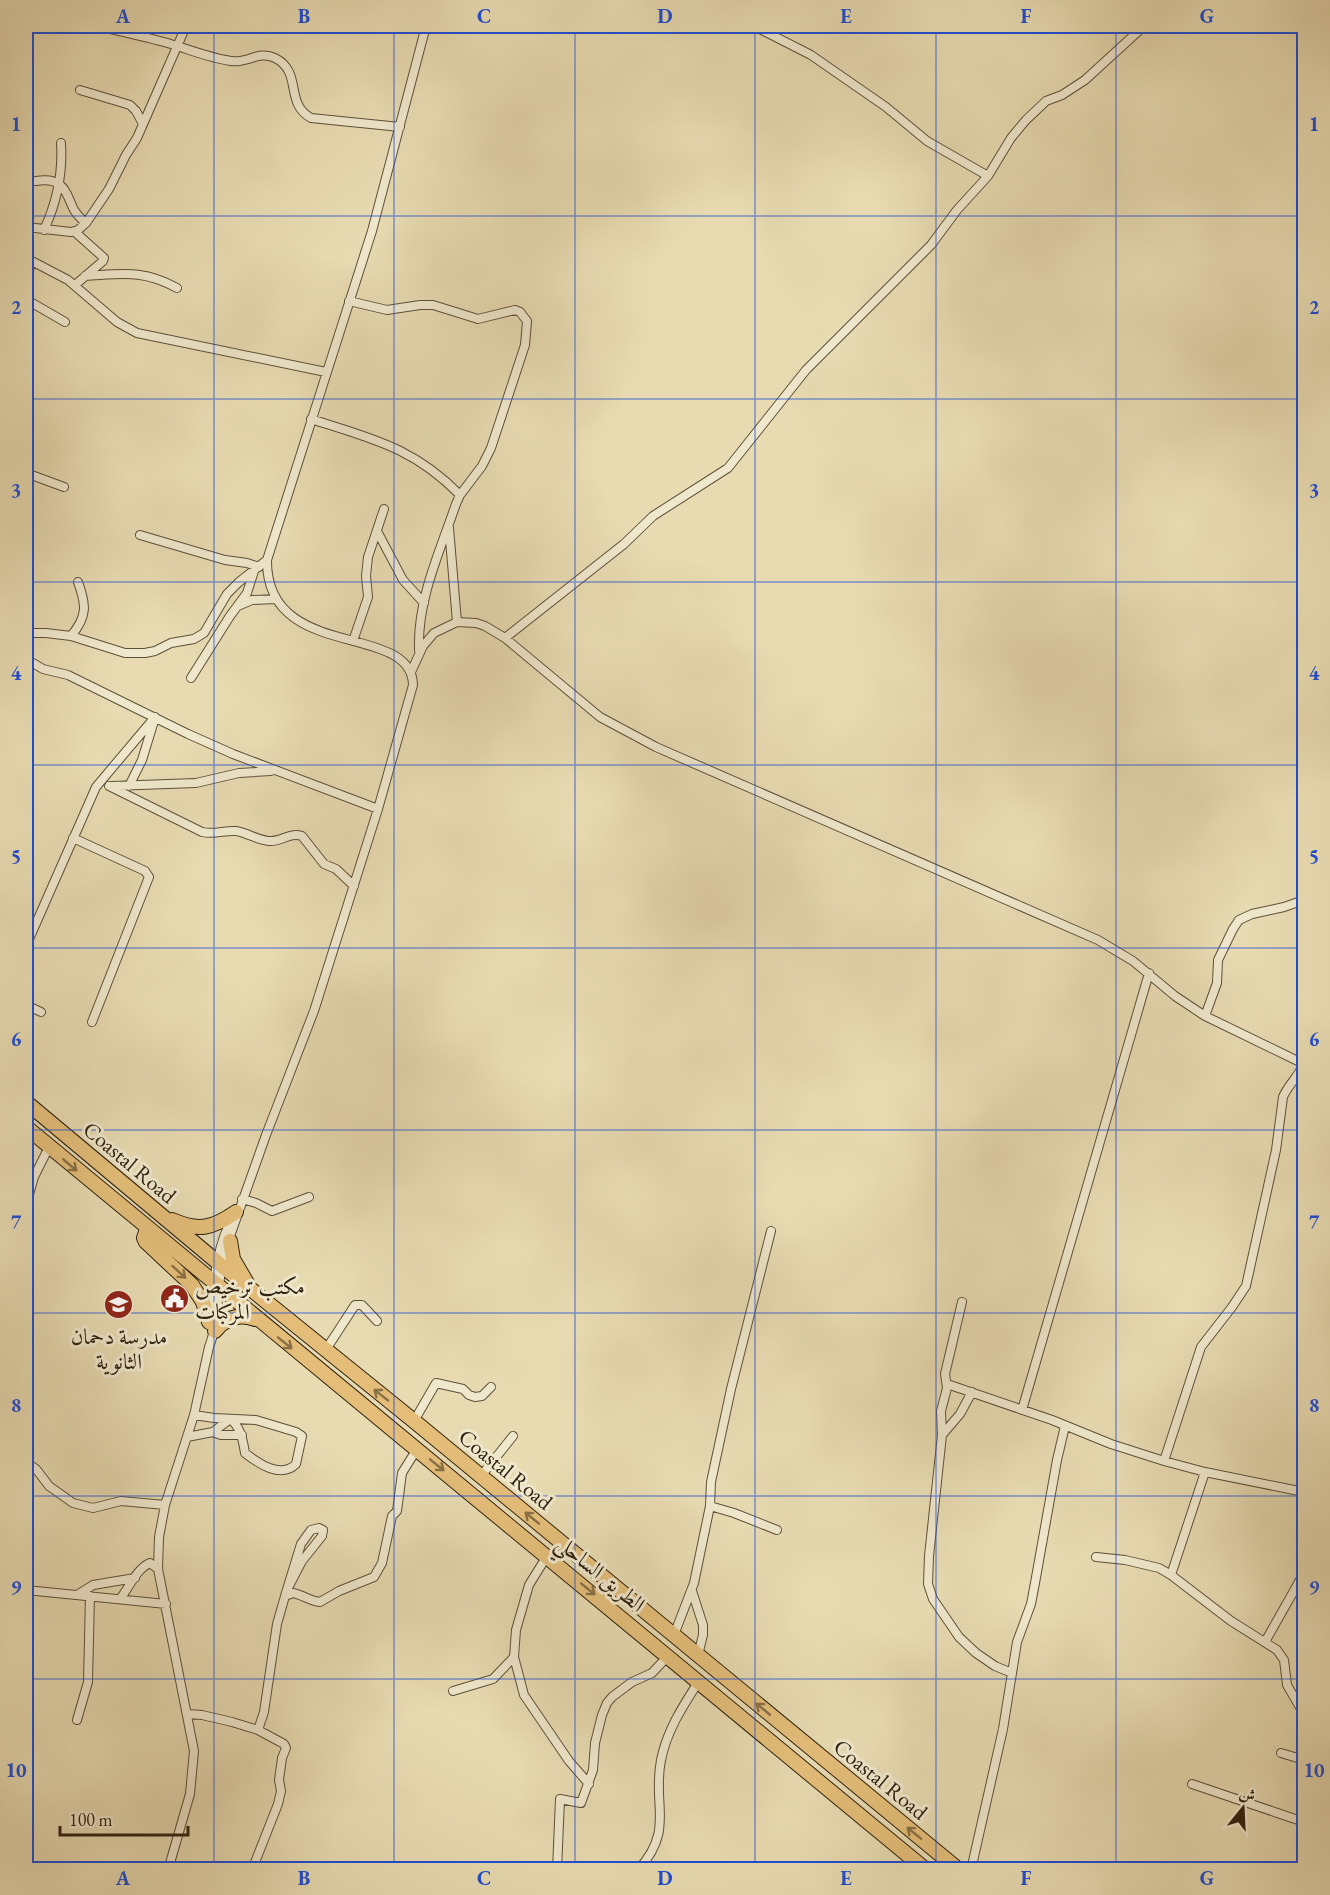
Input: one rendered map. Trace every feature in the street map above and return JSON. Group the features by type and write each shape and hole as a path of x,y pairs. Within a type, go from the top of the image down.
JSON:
{"highway":[{"name":"Coastal Road","path":"26,1102 325,1351 698,1654 941,1864 959,1869"},
{"name":"الطريق الساحلي","path":"26,1127 257,1320 669,1655 926,1869"},
{"path":"158,1213 182,1224 200,1227 216,1225 240,1205"},
{"path":"147,1229 146,1242 192,1285 203,1302 212,1326 237,1316 257,1320"},
{"path":"230,1241 233,1259 251,1290"}],"street":[{"path":"27,26 37,29 47,26"},
{"path":"97,26 233,62 259,55 275,58 292,76 295,101 299,108 311,118 400,128"},
{"path":"75,232 86,223 109,189 143,124 186,26"},
{"path":"411,672 399,657 303,624 287,614 276,599 268,580 267,560 382,196 426,26"},
{"path":"754,26 802,50 886,107 927,141 988,176"},
{"path":"505,638 624,544 653,516 728,468 806,370 922,256 957,210 988,176 1011,138 1037,109 1046,101 1062,95 1085,80 1144,26"},
{"path":"80,90 130,105 143,124"},
{"path":"44,230 55,203 59,184 62,164 61,142"},
{"path":"36,181 50,181 59,184 68,193 74,209 86,223"},
{"path":"26,227 75,232 104,258 75,285"},
{"path":"65,322 27,300 28,259 75,285 117,322 137,333 326,372"},
{"path":"86,276 140,274 162,279 177,288"},
{"path":"349,301 387,310 433,305 478,319 514,310 520,312 527,321 525,345 491,448 482,466 460,495 449,525 424,603 419,628 419,654"},
{"path":"311,419 406,452 426,464 460,495"},
{"path":"26,472 64,488"},
{"path":"353,642 368,597 366,567 384,509"},
{"path":"449,525 457,622"},
{"path":"377,531 403,580 424,603"},
{"path":"140,535 225,560 247,563 256,569"},
{"path":"26,633 71,636 115,651 135,654 155,651 171,643 194,639 208,629 227,594 267,560"},
{"path":"191,678 250,586 256,569"},
{"path":"71,636 79,625 85,606 78,582"},
{"path":"238,606 252,600 276,599"},
{"path":"218,1263 230,1241 240,1205 314,1011 378,809 412,692 411,672 423,646 434,633 457,622 466,622 485,626 505,638 600,717 637,738 1098,940 1149,973 1175,996 1205,1016 1304,1064 1286,1090 1284,1097 1276,1150 1246,1286 1201,1347 1164,1461"},
{"path":"26,658 43,669 68,675 188,734 276,771 378,809"},
{"path":"129,786 148,746 155,717"},
{"path":"26,946 96,787 155,717"},
{"path":"96,787 196,783 239,773 276,771"},
{"path":"109,786 202,832 234,831 268,841 276,841 290,835 302,836 324,864 338,871 354,886"},
{"path":"73,838 144,871 149,877 92,1022"},
{"path":"1205,1016 1217,982 1218,960 1239,920 1252,914 1305,900"},
{"path":"1022,1410 1149,973"},
{"path":"26,1005 41,1012"},
{"path":"26,1199 49,1147"},
{"path":"240,1205 256,1203 272,1211 309,1197"},
{"path":"168,1869 190,1794 194,1751 158,1569 159,1537 165,1505 194,1415 209,1347 222,1238 240,1205"},
{"path":"674,1635 692,1591 710,1506 711,1482 731,1389 771,1231"},
{"path":"962,1302 945,1374 947,1384 941,1411 942,1435 928,1574 930,1592 946,1619 967,1646 995,1666 1012,1673"},
{"path":"325,1351 355,1305 362,1305 377,1321"},
{"path":"414,1421 436,1383 463,1389 475,1397 482,1395 490,1388"},
{"path":"947,1384 1164,1461 1205,1472 1305,1492"},
{"path":"942,1435 960,1414 972,1392"},
{"path":"194,1415 256,1420 296,1432 302,1436 296,1464 286,1470 275,1470 260,1464 245,1453 242,1435 230,1419"},
{"path":"213,1432 230,1419"},
{"path":"971,1869 995,1770 1017,1642 1035,1583 1065,1426"},
{"path":"188,1437 213,1432 242,1435"},
{"path":"481,1476 513,1436"},
{"path":"286,1592 305,1596 310,1601 320,1602 339,1591 374,1577 382,1563 392,1516 397,1511 402,1473 417,1449"},
{"path":"26,1462 36,1469 49,1486 73,1503 93,1508 121,1501 165,1505"},
{"path":"1171,1575 1205,1472"},
{"path":"710,1506 777,1530"},
{"path":"258,1730 264,1712 277,1623 286,1592 301,1544 310,1530 319,1528 323,1530 322,1536 302,1561 286,1592"},
{"path":"547,1556 529,1585 516,1630 514,1657 524,1695 569,1761 589,1784"},
{"path":"1096,1557 1147,1564 1171,1575 1231,1621 1277,1650 1282,1656 1287,1685 1305,1714"},
{"path":"120,1599 144,1565 150,1563 158,1569"},
{"path":"1265,1642 1305,1573"},
{"path":"77,1595 93,1585 135,1578"},
{"path":"26,1590 166,1604"},
{"path":"692,1591 703,1625 698,1654"},
{"path":"77,1720 88,1682 90,1596"},
{"path":"557,1869 560,1799 581,1803 593,1770 597,1734 607,1703 632,1682 652,1674 669,1655"},
{"path":"453,1690 493,1679 514,1657"},
{"path":"638,1869 657,1845 661,1761 671,1728 699,1681"},
{"path":"188,1714 202,1715 258,1730 284,1744 286,1748 282,1758 279,1780 281,1791 278,1804 252,1869"},
{"path":"1281,1753 1305,1760"},
{"path":"1192,1784 1305,1822"}],"place":[{"name":"مكتب ترخيص المركبات","path":"174,1299"},
{"name":"مدرسة دحمان الثانوية","path":"119,1304"}]}
